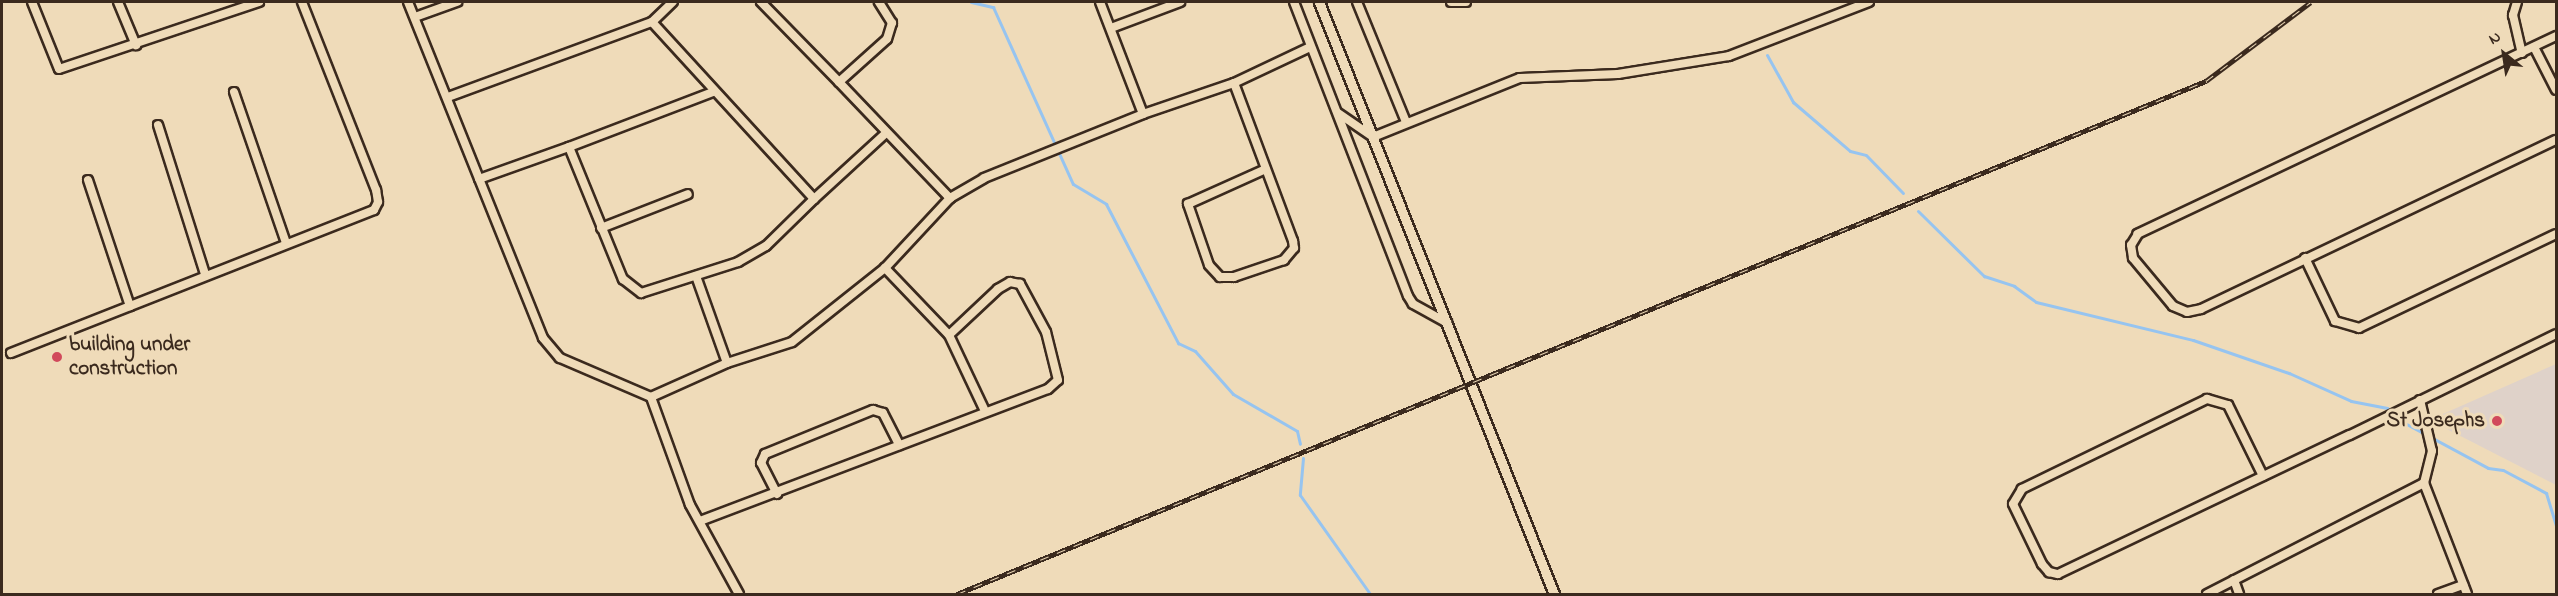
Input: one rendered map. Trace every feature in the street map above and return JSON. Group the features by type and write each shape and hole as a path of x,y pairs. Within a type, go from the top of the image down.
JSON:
{"street":[{"path":"32,2 59,69 136,45 258,2"},
{"path":"118,2 136,45"},
{"path":"11,353 205,274 374,210 378,202 302,2"},
{"path":"408,2 543,338 560,358 651,397 690,505 739,594"},
{"path":"415,17 457,2"},
{"path":"448,97 652,22 674,2"},
{"path":"761,2 885,134 950,198"},
{"path":"838,82 887,39 892,23 879,2"},
{"path":"1100,2 1143,114"},
{"path":"1111,28 1180,2"},
{"path":"1294,2 1408,296 1413,304 1448,323"},
{"path":"1319,2 1554,594"},
{"path":"1357,2 1406,122"},
{"path":"1451,2 1466,2"},
{"path":"1373,137 1520,78 1618,74 1729,56 1869,2"},
{"path":"2517,2 2513,15 2522,53"},
{"path":"652,22 713,92 814,199"},
{"path":"2556,36 2138,234 2131,245 2133,258 2173,306 2187,312 2556,140"},
{"path":"651,397 727,363 792,342 885,268 950,198 984,178 1143,114 1234,83 1310,47"},
{"path":"2534,47 2556,90"},
{"path":"1234,83 1266,169 1293,242 1292,254 1234,277 1220,277 1209,266 1188,204 1266,169"},
{"path":"234,92 286,243"},
{"path":"478,179 713,92"},
{"path":"1338,113 1373,137"},
{"path":"158,125 205,274"},
{"path":"569,147 601,228 630,288 641,293 654,291 738,262 766,246 885,134"},
{"path":"88,180 130,306"},
{"path":"601,228 688,194"},
{"path":"2305,258 2335,321 2359,328 2556,234"},
{"path":"885,268 949,335 985,411"},
{"path":"696,276 727,363"},
{"path":"700,521 777,494 985,411 1048,389 1059,380 1032,300 1020,284 1010,282 949,335"},
{"path":"2263,476 2228,405 2207,399 2022,489 2013,504 2042,564 2049,572 2058,574 2263,476 2556,334"},
{"path":"2420,400 2432,451 2424,483 2467,594"},
{"path":"777,494 760,463 765,454 873,410 882,411 899,445"},
{"path":"2207,594 2424,483"},
{"path":"2234,580 2239,594"},
{"path":"2438,594 2463,585"}],"shaded area":[{"name":"St Josephs","path":"2556,364 2556,485 2439,425 2436,417"}],"waterway":[{"path":"971,2 993,7 1073,184 1106,204 1178,343 1195,351 1233,394 1297,431 1300,444"},
{"path":"1767,55 1793,102 1850,151 1866,155 1903,193"},
{"path":"1918,211 1984,276 2014,286 2036,302 2193,340 2289,373 2351,401 2387,408"},
{"path":"2399,420 2488,468 2503,470 2546,493 2556,525"},
{"path":"1303,458 1300,495 1370,594"}],"railway":[{"path":"957,594 2206,81 2311,2"}],"place":[{"name":"building under construction","path":"57,357"},
{"name":"St Josephs","path":"2497,421"}]}
